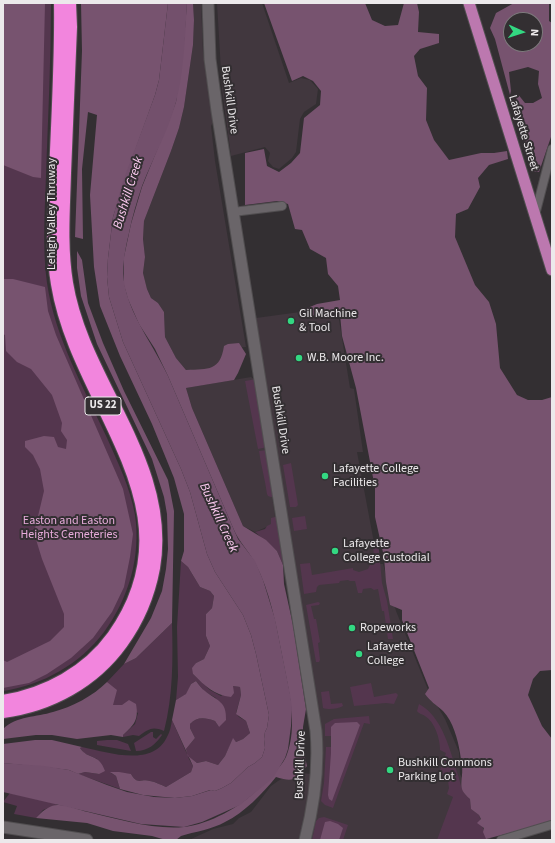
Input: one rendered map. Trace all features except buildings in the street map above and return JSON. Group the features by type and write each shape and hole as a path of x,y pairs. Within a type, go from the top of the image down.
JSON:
{"highway":[{"name":"Lehigh Valley Thruway","path":"3,701 27,696 52,686 74,674 101,650 120,626 133,600 141,574 145,547 144,515 136,481 74,342 64,317 56,282 54,224 60,3"},
{"name":"Lehigh Valley Thruway","path":"3,712 31,707 57,696 80,683 109,658 126,637 144,604 151,582 157,548 156,514 146,477 137,453 83,339 71,302 67,283 64,224 71,27 70,3"}],"main road":[{"name":"Lafayette Street","path":"469,3 552,270"}],"street":[{"name":"Bushkill Drive","path":"208,3 209,46 213,82 316,731 317,748 314,792 311,815 305,840"},
{"path":"535,216 552,149"},
{"path":"233,212 282,206"},
{"path":"501,840 551,825"},
{"path":"3,827 87,840"}],"shaded area":[{"path":"193,3 201,3 203,52 213,122 211,126 215,161 246,347 235,348 219,373 186,370 176,358 165,337 164,312 158,303 151,298 143,273 145,257 143,239 144,221 171,151 184,107 193,45"},
{"path":"217,3 262,3 289,83 301,78 310,80 318,89 316,104 304,112 300,119 296,152 292,158 279,169 273,167 268,161 270,153 265,147 231,156 222,88"},
{"name":"Lafayette College","path":"337,307 350,388 354,389 363,452 357,452 378,564 383,564 396,611 429,692 445,719 459,752 460,774 477,809 485,820 491,840 305,840 317,748 256,318"},
{"path":"251,377 254,379 276,523 255,532 243,526 192,408 186,388"},
{"path":"294,772 311,774 311,790 301,840 189,840 213,829 233,824 239,818 251,812 271,786"}],"green space":[{"name":"Easton and Easton Heights Cemeteries","path":"3,3 51,3 44,228 45,269 47,283 51,303 63,343 127,485 135,515 136,546 131,576 120,605 104,632 84,654 60,671 46,678 32,684 3,691"},
{"path":"3,3 45,3 41,178 33,177 3,165"},
{"path":"81,3 168,3 159,80 113,217 107,277 109,297 123,342 190,492 207,554 215,572 243,615 251,635 269,715 264,739 265,748 262,757 248,767 231,783 215,791 210,790 192,796 175,798 143,795 120,789 116,776 110,772 131,774 133,778 138,781 152,781 166,787 191,772 193,766 189,757 197,763 206,761 218,765 225,756 233,738 236,742 243,739 250,733 246,721 236,714 241,695 240,687 233,686 234,693 231,697 225,696 210,689 193,674 192,668 196,663 204,659 210,646 206,636 206,614 212,608 214,596 210,591 200,587 188,567 181,561 184,551 184,514 174,478 152,424 120,356 100,306 94,267 90,195 97,115 88,112 82,169 83,239 75,237 82,51"},
{"path":"187,3 193,3 194,20 193,45 184,107 171,151 144,221 143,239 145,257 143,273 151,298 158,303 164,312 165,337 176,358 186,370 207,369 212,367 220,360 224,346 228,344 239,343 246,354 234,380 186,388 192,408 243,526 266,540 277,551 283,565 284,584 293,625 306,709 303,727 303,749 307,766 294,779 287,780 276,777 253,802 225,822 181,836 176,840 166,840 152,836 113,831 87,823 36,818 49,807 62,805 123,821 160,827 172,828 194,825 224,814 251,796 280,766 286,757 290,745 292,732 291,706 269,596 253,559 234,530 168,376 155,349 139,324 128,299 124,285 124,257 131,224 142,187 176,102 184,41"},
{"path":"264,3 365,3 372,20 385,26 398,25 404,3 417,3 419,12 418,32 439,34 439,43 420,49 414,56 418,76 427,88 426,120 434,140 449,160 481,153 507,151 508,159 489,165 478,178 480,187 468,209 456,214 455,237 475,285 489,302 496,324 500,368 517,395 528,400 542,400 552,397 552,670 540,671 533,679 528,695 542,726 552,739 552,822 486,839 483,832 484,828 477,823 481,819 479,815 471,809 470,799 464,793 462,788 462,764 458,742 450,720 447,715 425,694 429,688 402,620 402,610 390,605 384,557 375,517 375,488 356,388 342,336 340,314 331,311 320,315 309,316 305,309 317,304 340,300 338,286 328,274 326,258 310,249 302,230 295,229 288,204 277,201 245,205 245,153 264,149 267,166 279,172 291,163 300,153 304,118 320,105 321,91 313,81 303,76 292,81"},
{"path":"514,3 549,3 549,21 552,23 552,134 539,172 531,171 515,111 517,93 525,103 533,103 542,98 538,84 539,71 528,67 509,72 510,95 495,39 490,28 496,13"},
{"path":"77,251 82,260 88,303 103,343 124,391 168,480 174,511 172,623 136,658 124,664 151,618 162,591 168,549 167,514 164,497 152,459 97,344 81,296 77,268"},
{"path":"3,279 13,279 45,287 48,311 56,335 123,489 133,534 124,587 112,612 93,638 71,658 47,674 29,683 3,688 3,660 7,662 50,641 64,627 64,614 42,559 34,533 44,491 40,469 33,455 25,447 25,441 44,436 54,437 58,447 66,449 67,440 61,431 62,423 52,395 31,369 17,362 6,351 5,335 3,334"},
{"path":"256,379 267,447 258,449 245,381"},
{"path":"267,450 273,497 268,496 267,494 259,451"},
{"path":"291,463 298,505 296,507 290,507 283,465"},
{"path":"305,516 307,529 294,531 292,518"},
{"path":"277,517 285,563 283,565 277,551 255,532 265,529 271,524 271,518"},
{"path":"376,546 379,550 382,583 387,601 393,639 388,639 384,611 382,611 378,589 363,589 362,593 358,593 355,581 348,580 340,581 339,583 319,585 316,592 304,594 300,564 310,563 312,575 353,568 353,570 359,572 368,569 370,565 375,563 373,547"},
{"path":"181,561 188,567 200,587 210,591 214,596 212,608 206,614 206,636 210,646 204,659 196,663 193,674 210,690 221,696 233,686 240,687 241,695 236,713 239,717 246,721 250,733 243,739 236,742 233,739 225,756 218,765 206,761 197,763 188,757 193,766 191,772 166,787 152,781 138,781 133,778 131,774 111,773 116,776 120,789 78,774 85,772 99,774 97,759 84,753 80,748 82,747 128,756 151,752 160,747 167,737 172,720 187,754 186,749 195,738 190,728 190,724 193,721 202,718 208,719 215,721 219,727 216,698 204,691 196,681 191,684 187,694 176,700 178,677 177,627"},
{"path":"318,602 320,603 319,605 311,606 314,619 316,619 320,642 318,643 320,660 319,662 316,662 306,605"},
{"path":"172,623 172,678 164,731 160,729 153,729 148,730 139,736 133,735 123,737 123,735 135,724 138,713 122,705 113,705 107,682 124,664 136,658"},
{"path":"196,681 203,689 223,705 226,720 219,727 215,721 199,719 193,721 190,724 190,728 195,738 186,749 187,753 172,720 176,700 186,694 191,684"},
{"path":"107,682 117,690 113,705 122,705 129,700 136,704 137,714 135,722 123,735 123,737 111,735 77,739 52,735 36,735 3,739 3,729 8,725 20,719 47,714 67,707 89,696"},
{"path":"371,683 374,697 396,693 398,695 394,704 386,703 354,706 350,687"},
{"path":"329,691 331,704 342,703 343,706 333,709 323,708 321,692"},
{"path":"419,704 434,717 440,726 464,793 470,799 471,809 479,815 486,839 490,840 437,840 453,797 447,794 449,788 448,781 438,776 446,753 440,750 438,736 432,722 417,711"},
{"path":"369,716 370,724 364,723 333,808 325,805 321,801 324,783 326,747 332,747 332,736 325,736 325,724 334,719"},
{"path":"153,732 153,737 156,739 161,734 162,735 151,746 144,750 136,751 134,743"},
{"path":"35,740 52,740 82,747 80,748 83,752 97,759 103,765 105,771 99,774 85,772 78,774 69,770 3,763 3,744"},
{"path":"117,740 128,744 131,751 97,745 97,741"},
{"path":"10,793 58,804 43,810 36,818 14,814 17,806 3,802"},
{"path":"324,817 348,825 343,840 312,840 316,821 319,818"}],"water":[{"name":"Bushkill Creek","path":"168,3 187,3 181,78 173,113 142,186 133,215 124,260 123,274 125,287 128,299 138,321 168,376 238,539 255,561 263,580 275,619 292,708 288,749 285,758 273,778 240,805 202,822 184,827 141,824 3,792 3,763 44,766 69,770 127,792 154,797 175,798 192,796 211,790 215,791 231,783 248,767 262,757 265,748 264,739 269,715 251,635 243,615 215,572 207,554 190,492 123,342 109,297 107,277 113,217 122,184 155,95 159,80"},
{"path":"357,722 360,725 332,801 329,799 328,795 331,727 335,723"},
{"path":"330,821 343,828 339,840 320,840 325,822"}],"place":[{"name":"Gil Machine & Tool","path":"291,321"},
{"name":"W.B. Moore Inc.","path":"299,358"},
{"name":"Lafayette College Facilities","path":"325,476"},
{"name":"Lafayette College Custodial","path":"335,551"},
{"name":"Ropeworks","path":"352,628"},
{"name":"Lafayette College","path":"359,654"},
{"name":"Bushkill Commons Parking Lot","path":"390,770"}]}
